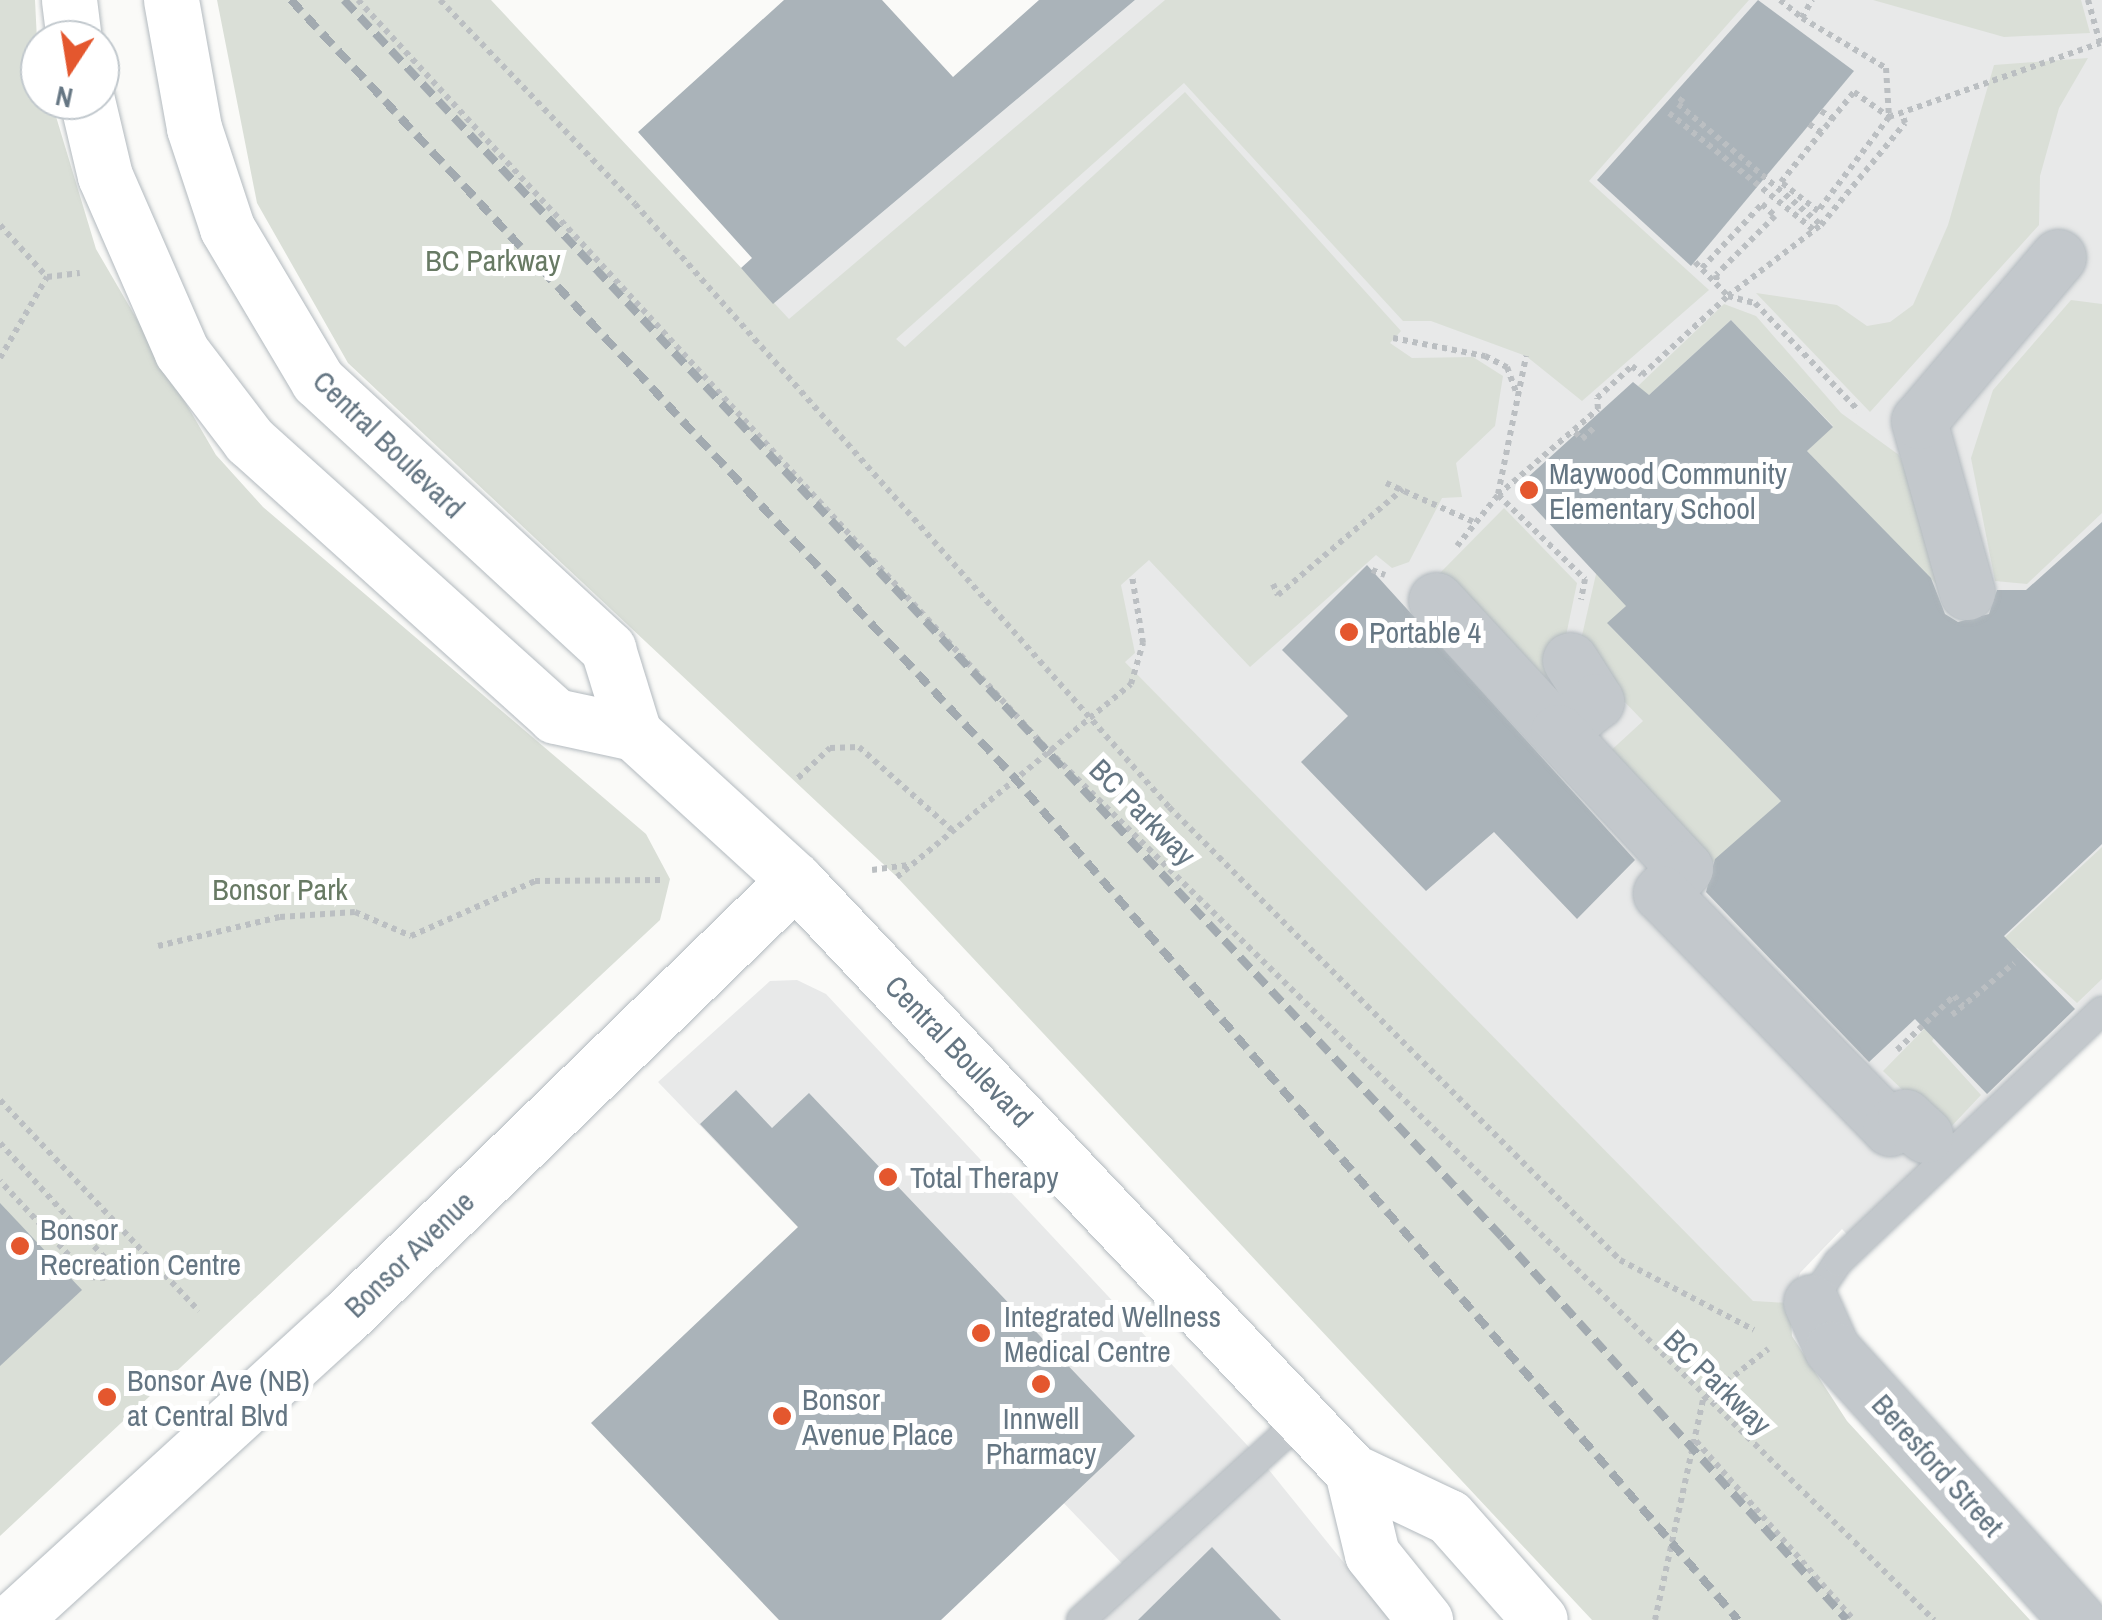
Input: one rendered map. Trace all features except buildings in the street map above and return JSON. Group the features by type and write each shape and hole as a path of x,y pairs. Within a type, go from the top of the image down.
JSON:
{"street":[{"name":"Central Boulevard","path":"171,0 194,128 226,228 267,308 318,381 608,649 634,733 796,880 1306,1415 1352,1471 1449,1517 1540,1620"},
{"path":"94,120 143,266 182,352 249,440 555,716 634,733"},
{"path":"1968,592 1919,421 2058,257"},
{"path":"1436,600 1686,868 1661,894 1865,1082 1890,1128 1905,1117 1926,1135"},
{"path":"1558,732 1596,700 1570,660"},
{"name":"Bonsor Avenue","path":"13,1620 343,1319 796,880"},
{"name":"Beresford Street","path":"1811,1302 1832,1349 2078,1620"},
{"name":"Central Boulevard","path":"1352,1471 1372,1554 1426,1620"}],"lane":[{"path":"1811,1302 1838,1262 2102,1010"},
{"path":"1081,1620 1306,1415"}],"path":[{"name":"BC Parkway","path":"358,0 1048,750 1703,1400 1934,1620"},
{"path":"440,0 635,204 1086,719 1620,1260 1776,1342 1703,1400 1654,1620"},
{"path":"1780,0 1802,18 1886,68 1889,118"},
{"path":"1802,18 1812,0"},
{"path":"1889,118 1854,92 1780,182 1818,210 1889,118 2100,44 2088,0"},
{"path":"1682,98 1686,117"},
{"path":"1821,111 1834,119"},
{"path":"1498,495 1575,432 1632,366 1642,375 1728,296 1817,228 1905,123 1902,112"},
{"path":"1668,113 1686,117 1817,228"},
{"path":"1810,124 1822,133"},
{"path":"1702,268 1762,204 1775,216 1716,275 1718,285"},
{"path":"0,225 47,277"},
{"path":"1695,262 1728,296 1756,303 1878,426 1919,421"},
{"path":"47,277 143,266"},
{"path":"0,358 47,277"},
{"path":"1392,338 1485,356 1507,367 1517,394"},
{"path":"1498,495 1526,356"},
{"path":"1575,432 1582,439 1594,428"},
{"path":"1386,484 1476,523"},
{"path":"1273,584 1278,595 1403,489"},
{"path":"1498,495 1584,579 1570,660"},
{"path":"898,878 1131,684 1140,665 1132,576"},
{"path":"798,778 830,748 859,747 952,830"},
{"path":"158,946 280,917 355,912 411,936 535,881 662,880"},
{"path":"1952,1015 2014,963"},
{"path":"1865,1082 1954,996 1963,1006"},
{"path":"0,1100 199,1311"},
{"path":"0,1144 107,1260 105,1278 89,1277 0,1180"},
{"path":"1696,1440 1854,1620"}],"shaded area":[{"name":"Maywood Community Elementary School","path":"1135,0 2102,0 2102,1011 1857,1245 1842,1229 1800,1273 1790,1303 1753,1302 773,304"},
{"path":"797,980 826,994 1261,1460 1390,1620 1093,1620 1136,1578 658,1082 770,981"}],"green space":[{"name":"Bonsor Park","path":"0,0 35,0 36,20 20,20 20,120 57,120 96,249 216,455 263,507 646,834 670,879 660,920 0,1536"},
{"name":"BC Parkway","path":"217,0 491,0 789,319 1165,0 1749,0 1589,181 1709,290 1582,401 1526,356 1431,321 1403,321 1184,83 896,339 905,347 1185,92 1401,331 1390,343 1412,358 1473,357 1503,376 1495,426 1456,463 1462,497 1442,498 1409,562 1392,568 1376,555 1250,667 1149,560 1121,585 1135,653 1125,662 1753,1301 1790,1303 1792,1336 1847,1421 2030,1620 1592,1620 897,877 348,363 257,203"},
{"path":"1873,0 2081,0 2090,33 2004,37"},
{"path":"2088,58 2059,108 2040,176 2039,225 1870,412 1756,293 1837,305 1867,326 1890,322 1913,305 1948,225 1994,65"},
{"path":"2071,300 2102,304 2102,513 2027,584 1995,581 1971,458 1993,390"},
{"path":"1724,304 1756,316 1841,413 1899,455 1951,589 1946,594 1807,451 1833,426 1731,320 1648,396 1638,386"},
{"path":"1504,508 1577,583 1559,669 1532,689 1439,574"},
{"path":"1599,561 1633,599 1608,624 1781,801 1710,865 1606,755 1643,721 1578,653"},
{"path":"2102,847 2102,979 2077,1003 2017,948 1967,992 1956,983"},
{"path":"1929,1024 1938,1032 1932,1041 1981,1095 1946,1132 1883,1071"}],"railway":[{"path":"291,0 1012,775 1738,1620"},
{"path":"344,0 1502,1237 1847,1620"}],"place":[{"name":"Maywood Community Elementary School","path":"1529,490"},
{"name":"Portable 4","path":"1349,632"},
{"name":"Total Therapy","path":"888,1177"},
{"name":"Bonsor Recreation Centre","path":"20,1246"},
{"name":"Integrated Wellness Medical Centre","path":"981,1333"},
{"name":"Innwell Pharmacy","path":"1041,1384"},
{"name":"Bonsor Ave (NB) at Central Blvd","path":"107,1397"},
{"name":"Bonsor Avenue Place","path":"782,1416"}]}
